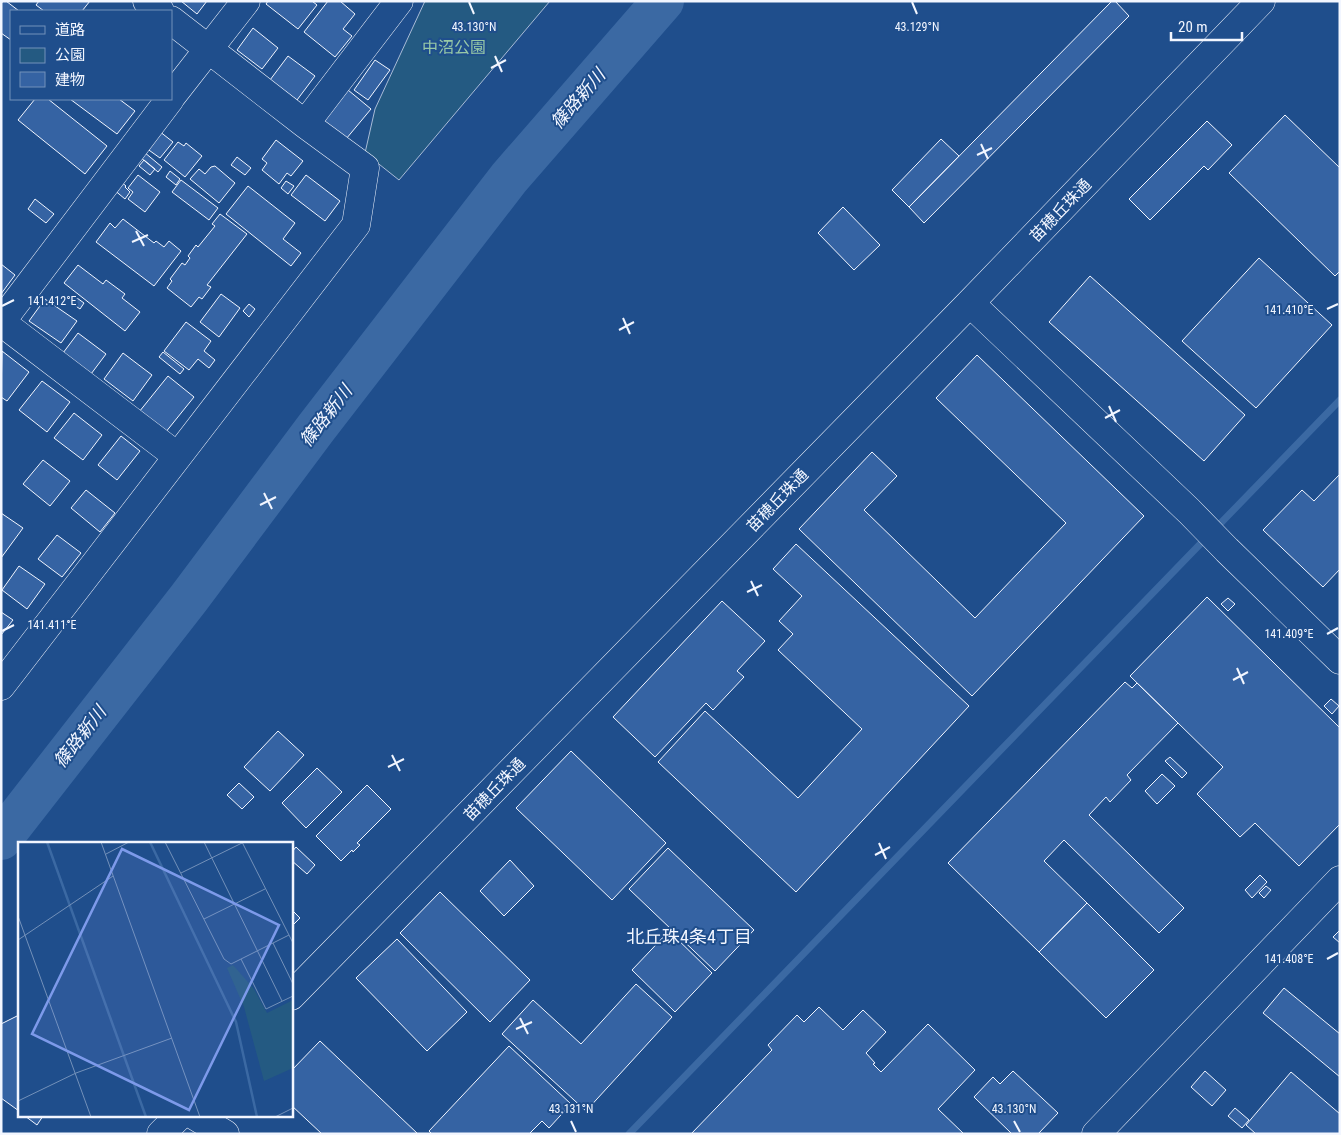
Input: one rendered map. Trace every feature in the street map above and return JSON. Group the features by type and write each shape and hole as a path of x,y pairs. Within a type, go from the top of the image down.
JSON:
{"street":[{"path":"147,1 159,10"},
{"path":"172,97 246,1"},
{"path":"304,124 399,1"},
{"name":"苗穂丘珠通","path":"292,995 970,303 1262,1"},
{"path":"1,686 356,225 365,168 304,124 172,21"},
{"path":"169,100 1,322 177,456"},
{"path":"970,303 1189,511 1340,660"},
{"path":"1096,1134 1340,880"},
{"path":"162,1134 176,1118"},
{"path":"198,1118 225,1134"}],"green space":[{"name":"中沼公園","path":"425,1 550,1 399,180 365,153 375,109"}],"building":[{"path":"3,1 6,1 18,10 10,10 10,39 1,33 1,4"},
{"path":"39,1 90,1 83,10 43,10 36,5"},
{"path":"181,1 207,1 197,14"},
{"path":"268,1 312,1 317,5 298,29 266,4"},
{"path":"328,1 340,1 355,14 343,29 352,36 335,57 304,32"},
{"path":"1112,1 1115,1 1129,16 924,223 909,207"},
{"path":"253,28 278,48 262,69 237,50"},
{"path":"288,56 315,76 297,100 270,80"},
{"path":"375,60 390,70 368,100 354,90"},
{"path":"348,90 371,109 346,139 323,121"},
{"path":"34,100 49,100 107,146 85,174 18,120"},
{"path":"71,100 120,100 135,111 117,134"},
{"path":"1285,115 1340,168 1340,271 1335,276 1229,173"},
{"path":"1207,121 1232,145 1208,170 1204,166 1150,220 1129,199"},
{"path":"159,131 173,142 160,158 146,148"},
{"path":"941,139 959,156 909,207 892,190"},
{"path":"276,140 303,161 291,176 287,173 279,184 262,170 267,163 262,159"},
{"path":"178,142 184,146 186,143 202,156 185,177 164,160"},
{"path":"144,152 162,167 158,172 140,157"},
{"path":"237,157 251,168 245,175 231,165"},
{"path":"144,160 155,169 150,175 139,166"},
{"path":"215,166 235,183 219,203 190,179 199,169 205,174 211,167"},
{"path":"170,171 180,179 176,185 166,177"},
{"path":"138,175 160,192 145,212 128,199 133,192 128,188"},
{"path":"306,175 340,201 325,221 291,195"},
{"path":"181,180 218,208 209,220 172,192"},
{"path":"120,181 130,192 125,199 113,189"},
{"path":"286,181 294,186 288,194 281,188"},
{"path":"248,186 295,223 283,239 301,253 291,266 226,214"},
{"path":"35,199 54,214 46,223 28,209"},
{"path":"843,207 880,245 854,270 818,233"},
{"path":"220,214 247,234 207,285 211,287 202,299 199,297 191,307 167,288 172,281 170,279 182,263 185,265 190,258 188,256 196,245 198,247 215,226 212,224"},
{"path":"123,219 154,243 156,241 164,247 169,241 181,251 154,286 96,242 110,223 115,228"},
{"path":"1259,258 1332,325 1256,408 1182,341"},
{"path":"1,264 15,275 1,294"},
{"path":"78,265 103,284 106,280 125,294 122,298 140,312 125,331 64,283"},
{"path":"1090,276 1245,415 1204,461 1049,322"},
{"path":"221,294 240,308 219,337 200,322"},
{"path":"77,298 84,303 80,309 73,304"},
{"path":"45,299 77,321 61,343 29,321"},
{"path":"249,304 255,309 249,317 243,311"},
{"path":"186,322 211,341 204,351 215,360 209,368 198,359 189,370 164,351"},
{"path":"78,333 106,354 91,374 63,353"},
{"path":"2,351 29,372 7,401 1,397"},
{"path":"163,352 184,369 180,374 159,357"},
{"path":"123,353 152,375 133,401 104,379"},
{"path":"977,355 1144,516 972,696 799,529 872,452 897,476 864,510 975,618 1066,523 936,398"},
{"path":"168,376 194,397 165,433 139,412"},
{"path":"42,381 70,402 47,432 19,410"},
{"path":"74,413 102,435 83,460 54,438"},
{"path":"121,436 140,451 117,480 98,465"},
{"path":"43,460 70,481 50,506 23,484"},
{"path":"1340,474 1340,569 1323,587 1263,530 1302,490 1314,501"},
{"path":"86,490 115,513 100,532 71,508"},
{"path":"1,513 23,528 1,558"},
{"path":"57,535 81,553 62,577 38,559"},
{"path":"796,544 969,706 796,892 658,762 705,711 798,798 862,729 778,650 793,634 779,621 802,596 773,569"},
{"path":"19,566 45,584 27,609 2,590"},
{"path":"1207,597 1340,728 1340,824 1299,866 1255,823 1240,837 1197,794 1223,767 1130,676"},
{"path":"1228,598 1235,604 1228,611 1221,604"},
{"path":"722,601 765,641 737,671 744,677 713,710 706,703 655,757 613,717"},
{"path":"1,612 13,620 1,635"},
{"path":"1125,682 1132,688 1137,683 1178,723 1127,775 1131,780 1110,802 1106,797 1089,815 1184,908 1159,933 1064,840 1044,861 1087,903 1039,952 948,863"},
{"path":"1331,699 1339,706 1332,714 1324,706"},
{"path":"278,731 304,755 270,791 244,767"},
{"path":"571,751 666,843 612,900 516,808"},
{"path":"1170,757 1187,773 1182,778 1165,761"},
{"path":"317,768 342,792 306,828 282,803"},
{"path":"1162,774 1175,786 1157,804 1145,791"},
{"path":"239,783 254,797 242,809 227,795"},
{"path":"367,785 391,809 357,843 360,845 341,861 316,836"},
{"path":"296,847 315,865 307,874 292,861 292,852"},
{"path":"668,848 754,930 715,971 629,889"},
{"path":"510,860 534,886 504,916 480,891"},
{"path":"1260,875 1267,882 1252,898 1245,890"},
{"path":"1266,886 1271,890 1264,898 1259,893"},
{"path":"440,892 530,980 490,1022 400,933"},
{"path":"1087,903 1154,970 1106,1018 1039,952"},
{"path":"292,910 300,918 292,926"},
{"path":"1340,930 1340,943 1333,937"},
{"path":"669,931 712,973 675,1012 632,970"},
{"path":"397,939 467,1012 427,1051 356,978"},
{"path":"636,984 672,1017 586,1111 502,1034 533,1000 581,1044"},
{"path":"1284,988 1340,1034 1340,1077 1263,1013"},
{"path":"819,1007 843,1030 863,1010 886,1032 866,1053 881,1072 928,1024 975,1070 938,1109 964,1134 691,1134 772,1050 768,1045 797,1015 804,1022"},
{"path":"18,1016 18,1110 1,1098 1,1024"},
{"path":"320,1041 418,1134 322,1134 292,1106 292,1070"},
{"path":"509,1046 571,1104 549,1128 542,1121 529,1134 432,1134 429,1131"},
{"path":"1013,1071 1058,1113 1038,1134 1012,1134 974,1097 993,1077 1000,1084"},
{"path":"1205,1071 1226,1090 1212,1106 1191,1087"},
{"path":"1291,1072 1340,1114 1340,1134 1256,1134 1246,1125"},
{"path":"1235,1108 1249,1120 1242,1128 1228,1116"},
{"path":"28,1118 42,1118 37,1125"}],"waterway":[{"name":"篠路新川","path":"1,839 189,598 316,428 509,178 663,1"},
{"path":"1215,529 1340,400"},
{"path":"629,1134 1207,537"}],"district":[{"name":"北丘珠4条4丁目","path":"689,937"}]}
